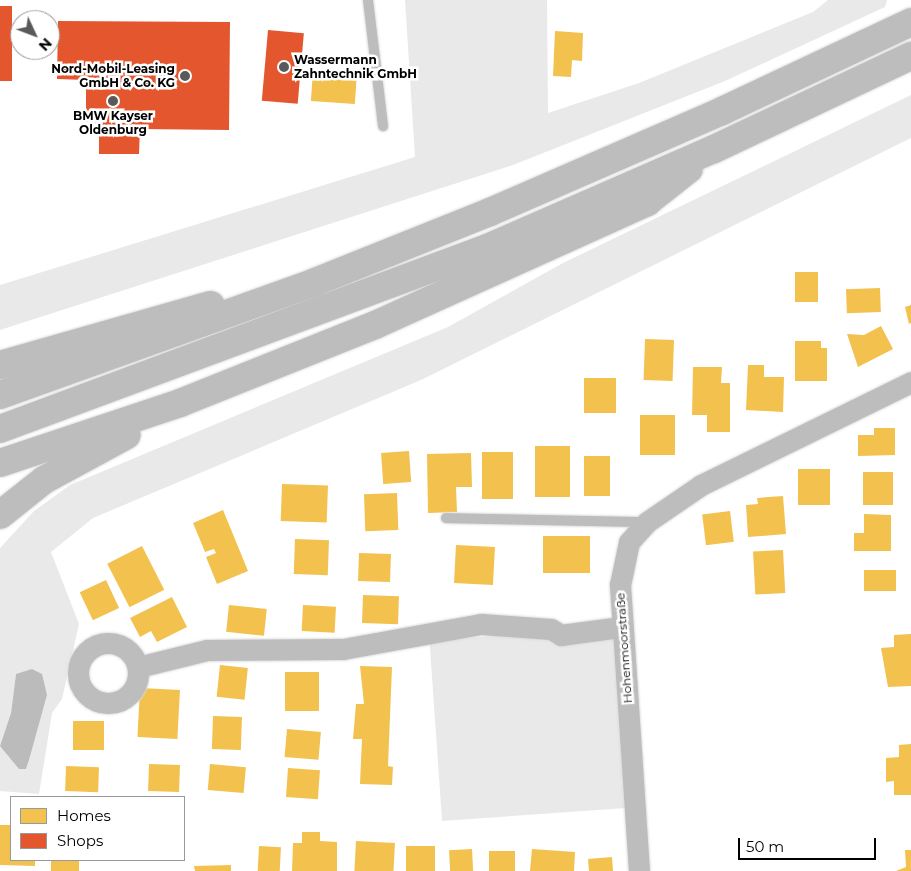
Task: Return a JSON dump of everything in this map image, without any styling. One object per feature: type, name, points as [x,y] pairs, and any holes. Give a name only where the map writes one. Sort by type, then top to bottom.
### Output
[{"type":"highway","points":[[0,395],[314,282],[713,115],[911,22]]},
{"type":"highway","points":[[0,429],[487,248],[714,149],[911,56]]},
{"type":"highway","points":[[0,463],[180,403],[375,325],[647,202],[714,149]]},
{"type":"highway","points":[[0,365],[164,316],[314,282]]},
{"type":"highway","points":[[0,515],[44,480],[180,403]]},
{"type":"street","name":"Hohenmoorstraße","points":[[639,871],[621,627],[624,557],[630,542],[647,522],[701,485],[911,382]]},
{"type":"street","points":[[138,667],[207,650],[343,649],[481,624],[551,629],[561,635],[621,627]]},
{"type":"lane","points":[[368,0],[383,126]]},
{"type":"lane","points":[[446,518],[647,522]]},
{"type":"shaded area","points":[[405,0],[547,0],[548,113],[639,83],[813,12],[828,0],[887,0],[885,7],[725,81],[513,165],[0,330],[0,285],[415,157]]},
{"type":"shaded area","points":[[911,95],[911,138],[421,380],[93,518],[51,552],[79,624],[62,699],[52,713],[39,794],[0,791],[0,746],[0,548],[34,511],[70,485],[448,327],[563,263]],"holes":[[[16,674],[47,695],[26,769],[0,746],[11,713]]]},
{"type":"shaded area","points":[[621,627],[634,808],[442,821],[429,640]]},
{"type":"shaded area","points":[[32,669],[42,674],[47,695],[26,769],[19,769],[0,746],[11,713],[16,674]]},
{"type":"building: Homes","points":[[555,31],[583,33],[582,61],[572,60],[571,77],[553,76]]},
{"type":"building: Homes","points":[[313,71],[357,74],[355,104],[311,101]]},
{"type":"building: Homes","points":[[795,272],[818,272],[818,302],[795,302]]},
{"type":"building: Homes","points":[[880,288],[881,312],[847,313],[846,289]]},
{"type":"building: Homes","points":[[911,305],[911,323],[909,324],[905,307]]},
{"type":"building: Homes","points":[[881,326],[893,349],[858,367],[847,334],[864,335]]},
{"type":"building: Homes","points":[[645,339],[674,340],[673,381],[644,380]]},
{"type":"building: Homes","points":[[795,341],[821,341],[821,348],[827,348],[827,381],[795,381]]},
{"type":"building: Homes","points":[[748,365],[764,365],[764,377],[784,377],[783,412],[746,410]]},
{"type":"building: Homes","points":[[693,367],[722,367],[721,383],[730,383],[730,432],[707,432],[707,415],[692,415]]},
{"type":"building: Homes","points":[[584,378],[616,378],[616,413],[584,413]]},
{"type":"building: Homes","points":[[640,415],[675,415],[675,455],[640,455]]},
{"type":"building: Homes","points":[[874,428],[895,428],[895,455],[858,456],[858,435],[874,435]]},
{"type":"building: Homes","points":[[535,446],[570,446],[570,497],[535,497]]},
{"type":"building: Homes","points":[[409,451],[411,482],[383,484],[381,453]]},
{"type":"building: Homes","points":[[482,452],[513,452],[513,499],[482,499]]},
{"type":"building: Homes","points":[[471,453],[472,487],[456,487],[457,512],[428,513],[427,454]]},
{"type":"building: Homes","points":[[584,456],[610,456],[610,496],[584,496]]},
{"type":"building: Homes","points":[[798,469],[830,469],[830,505],[798,505]]},
{"type":"building: Homes","points":[[863,472],[893,472],[893,505],[863,505]]},
{"type":"building: Homes","points":[[282,484],[328,486],[327,523],[281,521]]},
{"type":"building: Homes","points":[[397,493],[398,530],[365,531],[364,494]]},
{"type":"building: Homes","points":[[783,496],[786,534],[748,537],[746,505],[758,504],[757,498]]},
{"type":"building: Homes","points":[[223,510],[248,571],[217,584],[206,557],[216,553],[214,549],[205,552],[193,523]]},
{"type":"building: Homes","points":[[730,511],[734,542],[706,545],[702,514]]},
{"type":"building: Homes","points":[[864,514],[891,515],[891,551],[854,551],[854,533],[864,533]]},
{"type":"building: Homes","points":[[543,536],[590,536],[590,573],[543,573]]},
{"type":"building: Homes","points":[[295,539],[329,540],[328,575],[294,574]]},
{"type":"building: Homes","points":[[456,545],[495,547],[493,585],[454,583]]},
{"type":"building: Homes","points":[[142,546],[164,590],[129,607],[107,564]]},
{"type":"building: Homes","points":[[783,550],[785,593],[755,595],[753,552]]},
{"type":"building: Homes","points":[[359,553],[391,554],[390,582],[358,581]]},
{"type":"building: Homes","points":[[864,570],[896,570],[896,591],[864,591]]},
{"type":"building: Homes","points":[[106,580],[119,608],[93,620],[80,592]]},
{"type":"building: Homes","points":[[363,595],[399,596],[398,624],[362,623]]},
{"type":"building: Homes","points":[[172,597],[187,627],[157,642],[151,631],[140,637],[130,618]]},
{"type":"building: Homes","points":[[229,605],[267,609],[264,636],[226,632]]},
{"type":"building: Homes","points":[[303,605],[336,607],[335,633],[302,631]]},
{"type":"building: Homes","points":[[911,634],[911,686],[888,687],[881,648],[894,647],[894,635]]},
{"type":"building: Homes","points":[[220,665],[248,668],[245,700],[217,697]]},
{"type":"building: Homes","points":[[360,666],[392,667],[388,766],[393,767],[392,785],[360,784],[362,739],[353,739],[356,704],[364,704]]},
{"type":"building: Homes","points":[[285,672],[319,672],[319,711],[285,711]]},
{"type":"building: Homes","points":[[140,688],[180,690],[177,739],[137,737]]},
{"type":"building: Homes","points":[[213,716],[242,717],[241,750],[212,749]]},
{"type":"building: Homes","points":[[73,721],[104,721],[104,750],[73,750]]},
{"type":"building: Homes","points":[[287,729],[321,732],[318,760],[285,757]]},
{"type":"building: Homes","points":[[911,744],[911,795],[894,795],[894,781],[886,782],[886,758],[899,757],[899,745]]},
{"type":"building: Homes","points":[[149,764],[180,765],[179,792],[148,791]]},
{"type":"building: Homes","points":[[210,764],[246,767],[244,793],[208,790]]},
{"type":"building: Homes","points":[[66,766],[99,767],[98,792],[65,791]]},
{"type":"building: Homes","points":[[288,768],[320,770],[318,799],[286,797]]},
{"type":"building: Homes","points":[[0,825],[10,825],[10,861],[35,861],[35,866],[0,865]]},
{"type":"building: Homes","points":[[302,832],[320,832],[320,841],[337,842],[337,871],[292,871],[293,843],[302,843]]},
{"type":"building: Homes","points":[[356,841],[395,843],[393,871],[354,871]]},
{"type":"building: Homes","points":[[259,846],[281,847],[280,871],[258,871]]},
{"type":"building: Homes","points":[[406,846],[435,846],[435,871],[406,871]]},
{"type":"building: Homes","points":[[472,849],[473,871],[450,871],[449,850]]},
{"type":"building: Homes","points":[[532,849],[575,852],[574,871],[530,871]]},
{"type":"building: Homes","points":[[905,850],[911,850],[911,871],[896,871],[906,867]]},
{"type":"building: Homes","points":[[489,851],[515,851],[515,871],[489,871]]},
{"type":"building: Homes","points":[[612,857],[613,871],[589,871],[588,859]]},
{"type":"building: Homes","points":[[51,861],[79,861],[79,871],[51,871]]},
{"type":"building: Homes","points":[[231,865],[231,871],[195,871],[194,866]]},
{"type":"building: Shops","points":[[0,6],[12,6],[12,10],[10,10],[10,60],[12,60],[12,81],[0,81]]},
{"type":"building: Shops","points":[[60,21],[230,22],[229,130],[140,129],[139,154],[99,154],[99,123],[86,122],[86,80],[57,79],[57,60],[60,60]]},
{"type":"building: Shops","name":"Wassermann Zahntechnik GmbH","points":[[268,30],[304,33],[298,104],[262,101]]},
{"type":"place","name":"Wassermann Zahntechnik GmbH","points":[[284,67]]},
{"type":"place","name":"Nord-Mobil-Leasing GmbH & Co. KG","points":[[185,76]]},
{"type":"place","name":"BMW Kayser Oldenburg","points":[[113,101]]}]
